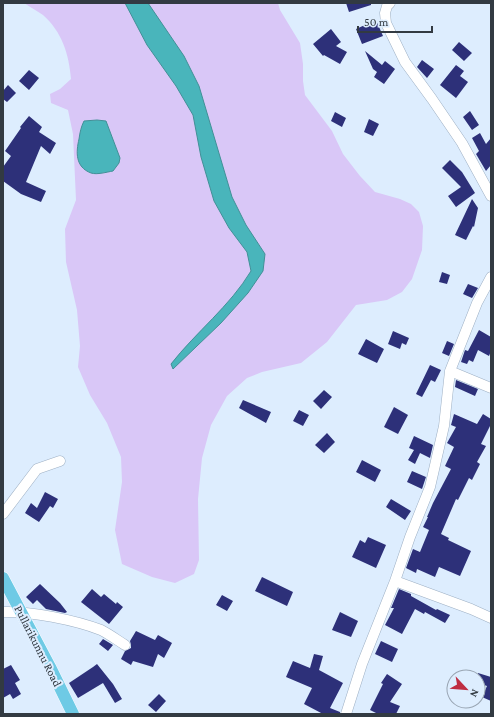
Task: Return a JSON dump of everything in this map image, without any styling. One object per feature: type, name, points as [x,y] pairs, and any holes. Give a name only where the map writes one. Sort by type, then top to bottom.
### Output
[{"type":"main road","name":"Pullarikunnu Road","points":[[3,578],[73,714]]},
{"type":"street","points":[[390,3],[387,6],[385,13],[386,23],[405,62],[462,143],[491,196]]},
{"type":"street","points":[[346,714],[362,664],[430,487],[444,426],[450,371],[477,303],[491,277]]},
{"type":"street","points":[[450,371],[491,388]]},
{"type":"street","points":[[3,514],[37,469],[60,460]]},
{"type":"street","points":[[395,581],[491,618]]},
{"type":"street","points":[[3,612],[21,611],[72,622],[102,631],[125,645]]},
{"type":"shaded area","points":[[24,3],[278,3],[280,10],[300,43],[305,95],[332,131],[343,154],[375,192],[400,199],[411,204],[419,212],[423,226],[422,250],[412,279],[402,292],[387,300],[356,305],[327,342],[301,363],[262,372],[247,378],[227,396],[211,425],[202,458],[198,499],[199,560],[194,574],[175,583],[152,577],[122,564],[115,530],[122,482],[121,457],[107,423],[90,395],[78,367],[80,346],[77,310],[66,262],[65,229],[76,200],[73,134],[68,110],[51,103],[50,94],[60,89],[71,79],[68,61],[60,36],[50,22],[43,15]]},
{"type":"shaded area","points":[[125,3],[148,3],[184,56],[199,86],[232,197],[246,225],[265,254],[263,271],[248,293],[221,323],[173,369],[171,364],[233,296],[251,271],[247,252],[229,228],[214,201],[201,157],[193,115],[176,86],[147,45]]},
{"type":"shaded area","points":[[84,121],[106,121],[120,158],[119,163],[113,171],[96,174],[91,173],[82,167],[79,163],[77,154],[80,132]]},
{"type":"building","points":[[346,3],[371,3],[371,5],[349,12]]},
{"type":"building","points":[[376,20],[383,36],[362,44],[356,29]]},
{"type":"building","points":[[331,29],[341,42],[336,46],[347,52],[340,64],[324,55],[323,56],[313,44]]},
{"type":"building","points":[[459,42],[472,53],[464,61],[452,50]]},
{"type":"building","points":[[365,51],[382,65],[385,61],[395,69],[384,84],[374,77],[377,72],[373,69]]},
{"type":"building","points":[[422,60],[434,69],[427,78],[417,67]]},
{"type":"building","points":[[456,65],[464,71],[460,76],[468,82],[456,98],[440,85]]},
{"type":"building","points":[[29,70],[39,78],[29,90],[19,81]]},
{"type":"building","points":[[8,85],[16,93],[7,102],[3,99],[3,91]]},
{"type":"building","points":[[470,111],[479,125],[472,130],[463,117]]},
{"type":"building","points":[[335,112],[346,118],[342,127],[331,121]]},
{"type":"building","points":[[29,116],[42,127],[39,132],[56,143],[50,154],[41,146],[26,182],[46,191],[41,202],[21,194],[3,181],[3,167],[11,156],[5,151],[21,128],[20,127]]},
{"type":"building","points":[[369,119],[379,124],[373,136],[364,132]]},
{"type":"building","points":[[480,133],[486,144],[491,138],[491,165],[486,171],[476,154],[479,151],[472,138]]},
{"type":"building","points":[[450,160],[462,172],[475,193],[456,207],[448,196],[461,187],[442,168]]},
{"type":"building","points":[[472,199],[478,208],[474,227],[473,226],[466,240],[455,235]]},
{"type":"building","points":[[442,272],[450,275],[447,284],[439,282]]},
{"type":"building","points":[[468,284],[478,288],[472,298],[463,294]]},
{"type":"building","points":[[479,330],[491,337],[491,351],[489,356],[478,350],[473,362],[469,360],[467,364],[461,362],[465,350],[468,351]]},
{"type":"building","points":[[393,331],[409,338],[406,345],[402,343],[400,349],[388,344]]},
{"type":"building","points":[[366,339],[384,349],[377,363],[358,354]]},
{"type":"building","points":[[447,341],[454,344],[449,356],[442,353]]},
{"type":"building","points":[[430,365],[441,370],[435,382],[431,380],[422,397],[416,394]]},
{"type":"building","points":[[456,380],[478,389],[475,396],[455,387]]},
{"type":"building","points":[[324,390],[332,397],[321,409],[313,401]]},
{"type":"building","points":[[243,400],[271,412],[266,423],[239,408]]},
{"type":"building","points":[[394,407],[408,415],[398,434],[384,427]]},
{"type":"building","points":[[299,410],[309,415],[303,426],[293,421]]},
{"type":"building","points":[[454,414],[477,424],[483,414],[491,419],[491,424],[481,444],[486,446],[477,462],[480,464],[472,480],[469,478],[458,500],[456,499],[441,534],[449,538],[448,540],[471,551],[460,576],[439,567],[435,577],[417,569],[416,573],[406,568],[413,549],[420,552],[429,530],[423,527],[433,503],[451,469],[445,466],[454,447],[447,443],[456,427],[451,425]]},
{"type":"building","points":[[327,433],[335,442],[324,453],[315,445]]},
{"type":"building","points":[[414,436],[433,445],[430,458],[420,453],[415,464],[408,460],[414,450],[409,448]]},
{"type":"building","points":[[362,460],[381,470],[375,482],[356,472]]},
{"type":"building","points":[[412,471],[426,477],[422,489],[407,482]]},
{"type":"building","points":[[45,492],[58,499],[53,508],[50,506],[39,522],[25,513],[31,503],[37,508]]},
{"type":"building","points":[[391,499],[411,511],[405,520],[386,507]]},
{"type":"building","points":[[368,537],[386,545],[376,568],[352,557],[360,540],[365,543]]},
{"type":"building","points":[[262,577],[293,592],[287,606],[255,591]]},
{"type":"building","points":[[40,584],[60,603],[67,612],[65,613],[46,609],[37,600],[33,604],[26,597]]},
{"type":"building","points":[[92,589],[101,597],[104,594],[116,604],[117,602],[123,607],[109,624],[81,602]]},
{"type":"building","points":[[399,589],[411,594],[411,596],[436,610],[437,609],[450,615],[445,623],[425,612],[424,614],[415,609],[402,634],[385,625],[394,608],[391,608]]},
{"type":"building","points":[[222,595],[233,601],[227,611],[216,605]]},
{"type":"building","points":[[340,612],[358,621],[351,637],[332,630]]},
{"type":"building","points":[[136,631],[155,640],[158,635],[172,643],[164,658],[158,654],[153,667],[133,661],[131,665],[121,659],[125,651],[131,648],[130,641]]},
{"type":"building","points":[[103,639],[113,645],[108,651],[99,644]]},
{"type":"building","points":[[381,641],[398,649],[392,662],[375,654]]},
{"type":"building","points":[[314,654],[323,656],[319,670],[343,683],[330,708],[340,712],[340,714],[323,714],[304,704],[312,688],[286,677],[293,661],[310,668]]},
{"type":"building","points":[[97,664],[113,684],[122,699],[115,703],[103,683],[78,698],[69,683]]},
{"type":"building","points":[[11,665],[20,680],[15,683],[21,694],[13,699],[10,694],[3,698],[3,669]]},
{"type":"building","points":[[387,674],[402,684],[390,702],[400,706],[396,714],[378,714],[370,710],[383,684],[381,683]]},
{"type":"building","points":[[486,675],[491,677],[491,701],[486,699]]},
{"type":"building","points":[[159,694],[166,701],[156,712],[148,705]]}]
